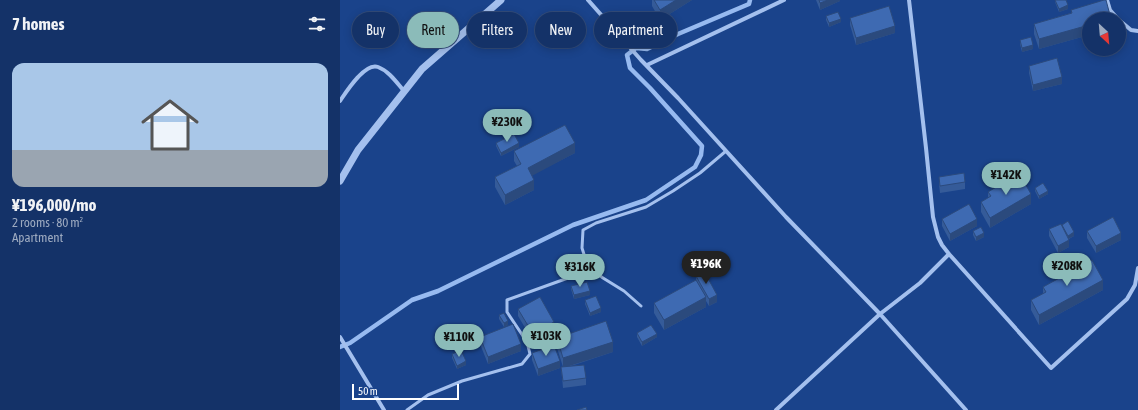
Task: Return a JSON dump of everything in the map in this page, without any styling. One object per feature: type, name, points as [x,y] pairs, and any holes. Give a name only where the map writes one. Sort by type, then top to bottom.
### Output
[{"type":"street","points":[[340,181],[358,150],[422,69],[501,0]]},
{"type":"street","points":[[588,0],[641,60],[786,217],[880,314],[966,410]]},
{"type":"street","points":[[647,65],[784,0]]},
{"type":"street","points":[[909,0],[933,217],[938,237],[949,254],[1051,368],[1127,299],[1135,285],[1138,268]]},
{"type":"street","points":[[1107,0],[1112,12]]},
{"type":"street","points":[[1126,26],[1131,30],[1138,30]]},
{"type":"street","points":[[340,101],[358,76],[371,67],[378,67],[392,77],[404,91]]},
{"type":"street","points":[[776,410],[880,314],[920,283],[949,254]]},
{"type":"street","points":[[340,337],[384,410]]},
{"type":"lane","points":[[641,306],[624,291],[603,278],[588,266],[582,248],[583,230],[596,223],[646,207],[700,173],[726,151]]},
{"type":"lane","points":[[407,410],[428,395],[462,381],[522,364],[530,354],[527,342],[506,312],[507,300],[568,278],[588,266]]},
{"type":"building","points":[[654,0],[676,0],[660,10]]},
{"type":"building","points":[[819,0],[828,0],[820,3]]},
{"type":"building","points":[[1055,0],[1066,0],[1068,5],[1059,9]]},
{"type":"building","points":[[1106,0],[1109,12],[1082,12],[1082,27],[1039,39],[1034,24],[1072,13],[1071,10]]},
{"type":"building","points":[[889,6],[895,26],[856,38],[850,18]]},
{"type":"building","points":[[838,12],[841,19],[829,23],[826,16]]},
{"type":"building","points":[[1031,37],[1033,45],[1022,48],[1020,40]]},
{"type":"building","points":[[1057,58],[1062,77],[1033,85],[1029,66]]},
{"type":"building","points":[[565,125],[575,143],[528,168],[534,180],[505,195],[495,177],[521,164],[514,151]]},
{"type":"building","points":[[514,134],[519,143],[501,153],[496,143]]},
{"type":"building","points":[[964,173],[965,182],[940,186],[939,177]]},
{"type":"building","points":[[1019,173],[1031,194],[990,218],[981,202],[991,196],[988,192]]},
{"type":"building","points":[[1043,183],[1048,191],[1039,196],[1035,188]]},
{"type":"building","points":[[969,204],[977,219],[950,234],[942,219]]},
{"type":"building","points":[[1113,217],[1121,233],[1096,246],[1087,231]]},
{"type":"building","points":[[1068,221],[1074,232],[1068,236],[1062,225]]},
{"type":"building","points":[[1061,224],[1069,240],[1058,246],[1049,229]]},
{"type":"building","points":[[981,227],[984,233],[976,237],[973,231]]},
{"type":"building","points":[[1092,260],[1103,280],[1039,315],[1031,300],[1046,292],[1043,287]]},
{"type":"building","points":[[704,271],[717,295],[709,299],[696,276]]},
{"type":"building","points":[[696,280],[706,297],[664,320],[654,303]]},
{"type":"building","points":[[587,282],[590,291],[574,295],[571,286]]},
{"type":"building","points":[[596,296],[601,308],[590,313],[585,300]]},
{"type":"building","points":[[540,297],[554,322],[533,334],[518,309]]},
{"type":"building","points":[[504,313],[508,321],[504,323],[499,315]]},
{"type":"building","points":[[606,321],[613,342],[563,358],[557,338]]},
{"type":"building","points":[[513,324],[521,344],[488,357],[480,337]]},
{"type":"building","points":[[651,325],[657,334],[642,342],[637,333]]},
{"type":"building","points":[[554,345],[560,361],[538,369],[532,353]]},
{"type":"building","points":[[461,350],[466,361],[457,366],[452,354]]},
{"type":"building","points":[[584,365],[586,378],[563,381],[561,367]]},
{"type":"building","points":[[586,407],[587,410],[577,410]]},
{"type":"waterway","points":[[340,347],[350,343],[412,300],[438,291],[573,225],[646,200],[695,167],[701,155],[702,146],[630,68],[627,55],[636,48],[647,49],[678,34],[749,4],[750,0]]}]
